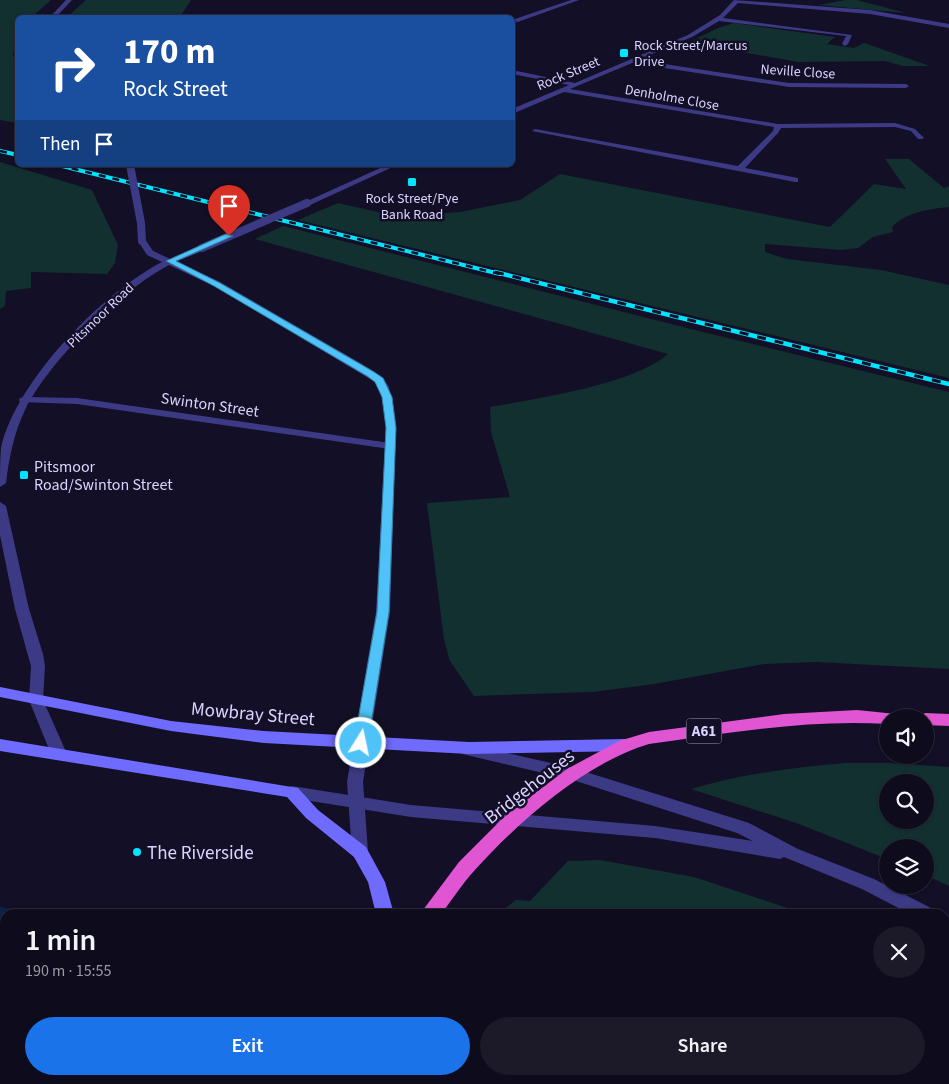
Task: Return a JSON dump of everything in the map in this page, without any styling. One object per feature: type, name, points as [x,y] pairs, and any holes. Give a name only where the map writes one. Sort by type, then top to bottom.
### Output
[{"type":"highway","name":"Bridgehouses","points":[[434,909],[466,867],[512,820],[573,774],[625,745],[649,738],[784,720],[857,716],[879,717]]},
{"type":"highway","points":[[934,719],[949,720]]},
{"type":"main road","name":"Mowbray Street","points":[[0,692],[171,726],[264,737],[469,748],[625,745]]},
{"type":"main road","points":[[0,745],[292,792],[312,814],[360,852],[376,882],[384,909]]},
{"type":"street","points":[[54,15],[69,0]]},
{"type":"street","points":[[515,21],[576,0]]},
{"type":"street","points":[[737,1],[897,16],[949,26]]},
{"type":"street","name":"Rock Street","points":[[515,111],[690,36],[717,19],[737,1]]},
{"type":"street","points":[[717,19],[849,35],[845,44]]},
{"type":"street","name":"Neville Close","points":[[631,61],[789,85],[906,86]]},
{"type":"street","points":[[515,73],[576,85]]},
{"type":"street","name":"Denholme Close","points":[[562,90],[778,126],[895,125],[913,130],[920,138]]},
{"type":"street","points":[[740,169],[776,132],[778,126]]},
{"type":"street","points":[[535,131],[796,180]]},
{"type":"street","points":[[130,167],[141,223],[142,241],[150,253],[217,284],[379,380],[387,397],[391,428],[383,612],[355,782],[360,852]]},
{"type":"street","points":[[170,261],[388,167]]},
{"type":"street","name":"Pitsmoor Road","points":[[0,484],[10,437],[24,400],[50,365],[120,295],[144,274],[170,261]]},
{"type":"street","name":"Swinton Street","points":[[24,400],[77,401],[390,446]]},
{"type":"street","points":[[0,506],[22,609],[36,654],[38,666],[36,700],[59,754]]},
{"type":"street","points":[[451,747],[573,774],[648,796],[742,828],[792,854],[868,884],[917,909]]},
{"type":"street","points":[[292,792],[355,803],[512,820],[656,832],[792,854]]},
{"type":"green space","points":[[0,0],[51,0],[34,15],[15,15],[15,46],[13,55],[15,60],[15,123],[0,120]]},
{"type":"green space","points":[[86,0],[191,0],[181,15],[69,15]]},
{"type":"green space","points":[[857,0],[906,13],[818,5]]},
{"type":"green space","points":[[734,23],[835,37],[827,44],[854,48],[864,43],[930,66],[903,66],[885,61],[798,62],[709,46],[683,45],[718,28]]},
{"type":"green space","points":[[885,159],[909,159],[944,188],[949,186],[949,207],[926,210],[904,218],[892,227],[893,232],[873,237],[858,248],[841,250],[765,244],[765,252],[787,259],[881,270],[949,285],[949,378],[298,220],[338,203],[408,219],[433,214],[460,212],[520,200],[560,174],[830,227],[874,184],[906,189]]},
{"type":"green space","points":[[0,162],[92,190],[118,245],[115,263],[107,274],[31,272],[31,288],[6,291],[5,306],[0,309]]},
{"type":"green space","points":[[283,226],[949,392],[949,669],[816,662],[764,664],[654,684],[593,692],[474,696],[450,661],[444,640],[427,503],[510,497],[491,432],[490,407],[584,389],[609,382],[652,365],[668,354],[255,239]]},
{"type":"green space","points":[[847,763],[949,767],[949,886],[934,879],[934,839],[879,839],[879,856],[799,824],[691,789],[749,775]]},
{"type":"green space","points":[[600,860],[694,877],[791,909],[504,909],[516,900],[530,901],[568,861]]},
{"type":"railway","points":[[0,151],[15,154]]},
{"type":"railway","points":[[66,167],[500,274]]},
{"type":"railway","points":[[495,272],[949,384]]},
{"type":"place","name":"Rock Street/Marcus Drive","points":[[624,53]]},
{"type":"place","name":"Rock Street/Pye Bank Road","points":[[412,182]]},
{"type":"place","name":"Pitsmoor Road/Swinton Street","points":[[24,475]]},
{"type":"place","name":"The Riverside","points":[[137,852]]},
{"type":"route","points":[[229,236],[170,261],[217,284],[371,374],[384,387],[387,397],[391,428],[383,612],[361,743]]}]
